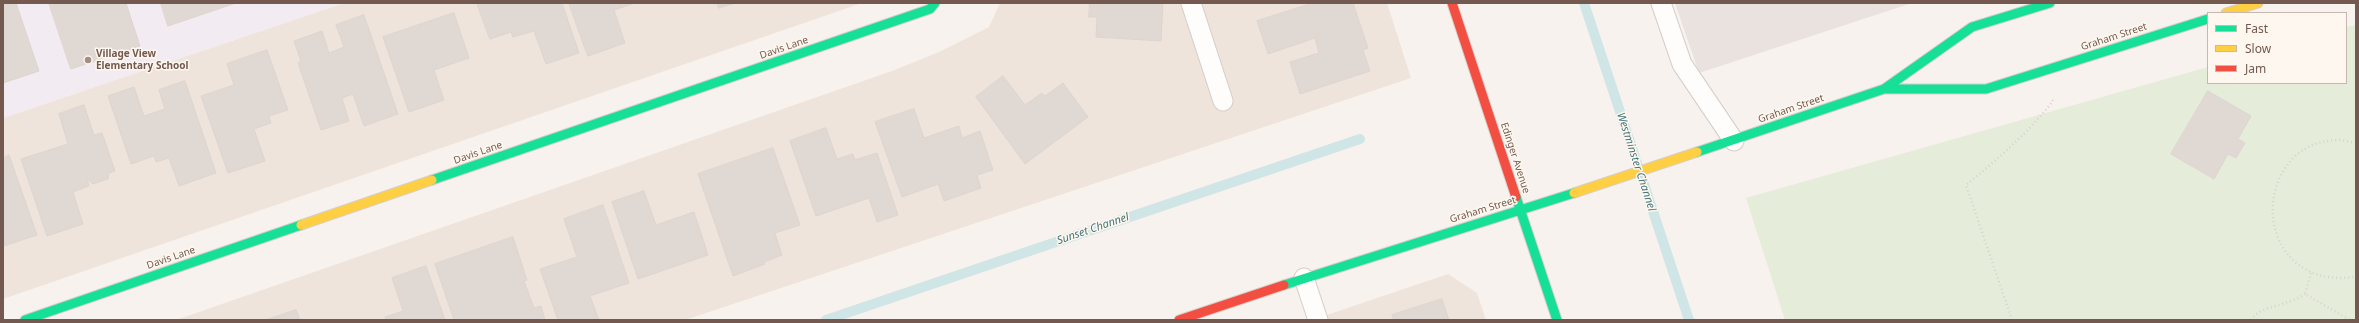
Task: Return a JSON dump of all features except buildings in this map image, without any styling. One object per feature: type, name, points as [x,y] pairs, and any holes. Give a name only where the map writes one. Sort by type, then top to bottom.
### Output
[{"type":"street","name":"Davis Lane","points":[[25,320],[930,9],[935,3]]},
{"type":"street","name":"Edinger Avenue","points":[[1452,3],[1557,320]]},
{"type":"street","name":"Graham Street","points":[[1179,320],[1304,278],[1580,191],[1884,89],[1972,27],[2050,3]]},
{"type":"street","points":[[2229,12],[2258,3]]},
{"type":"street","name":"Graham Street","points":[[1884,89],[1986,89],[2207,19]]},
{"type":"lane","points":[[1191,3],[1223,101]]},
{"type":"lane","points":[[1661,3],[1682,64],[1734,140]]},
{"type":"lane","points":[[1304,278],[1318,320]]},
{"type":"path","points":[[2012,320],[1966,186],[2009,150],[2034,126],[2052,101],[2044,71]]},
{"type":"path","points":[[2356,143],[2338,140],[2315,144],[2296,156],[2281,173],[2272,194],[2272,216],[2278,238],[2291,257],[2311,273],[2330,277],[2356,276]]},
{"type":"path","points":[[2251,320],[2267,308],[2296,301],[2305,294],[2311,273]]},
{"type":"path","points":[[2305,294],[2350,320]]},
{"type":"shaded area","name":"Village View Elementary School","points":[[3,3],[344,3],[3,118]]},
{"type":"shaded area","points":[[344,3],[862,3],[3,299],[3,118]]},
{"type":"shaded area","points":[[1000,3],[1387,3],[1411,78],[685,320],[176,320],[892,71],[939,52],[989,27]]},
{"type":"shaded area","points":[[1675,3],[1912,3],[1699,73]]},
{"type":"shaded area","points":[[1448,274],[1477,293],[1486,320],[1312,320]]},
{"type":"green space","points":[[2356,25],[2356,320],[1785,320],[1746,198],[2207,67],[2207,84],[2347,84],[2347,27]]},
{"type":"waterway","name":"Westminster Channel","points":[[1584,3],[1689,320]]},
{"type":"waterway","name":"Sunset Channel","points":[[826,320],[1360,139]]},
{"type":"traffic: fast","points":[[432,180],[930,9],[935,3]]},
{"type":"traffic: fast","points":[[1697,152],[1884,89],[1972,27],[2050,3]]},
{"type":"traffic: fast","points":[[1884,89],[1986,89],[2207,19]]},
{"type":"traffic: fast","points":[[1284,285],[1574,193]]},
{"type":"traffic: fast","points":[[1516,197],[1557,320]]},
{"type":"traffic: fast","points":[[25,320],[301,225]]},
{"type":"traffic: slow","points":[[2229,12],[2258,3]]},
{"type":"traffic: slow","points":[[1574,193],[1697,152]]},
{"type":"traffic: slow","points":[[301,225],[432,180]]},
{"type":"traffic: jam","points":[[1452,3],[1516,197]]},
{"type":"traffic: jam","points":[[1179,320],[1284,285]]},
{"type":"place","name":"Village View Elementary School","points":[[88,60]]}]
